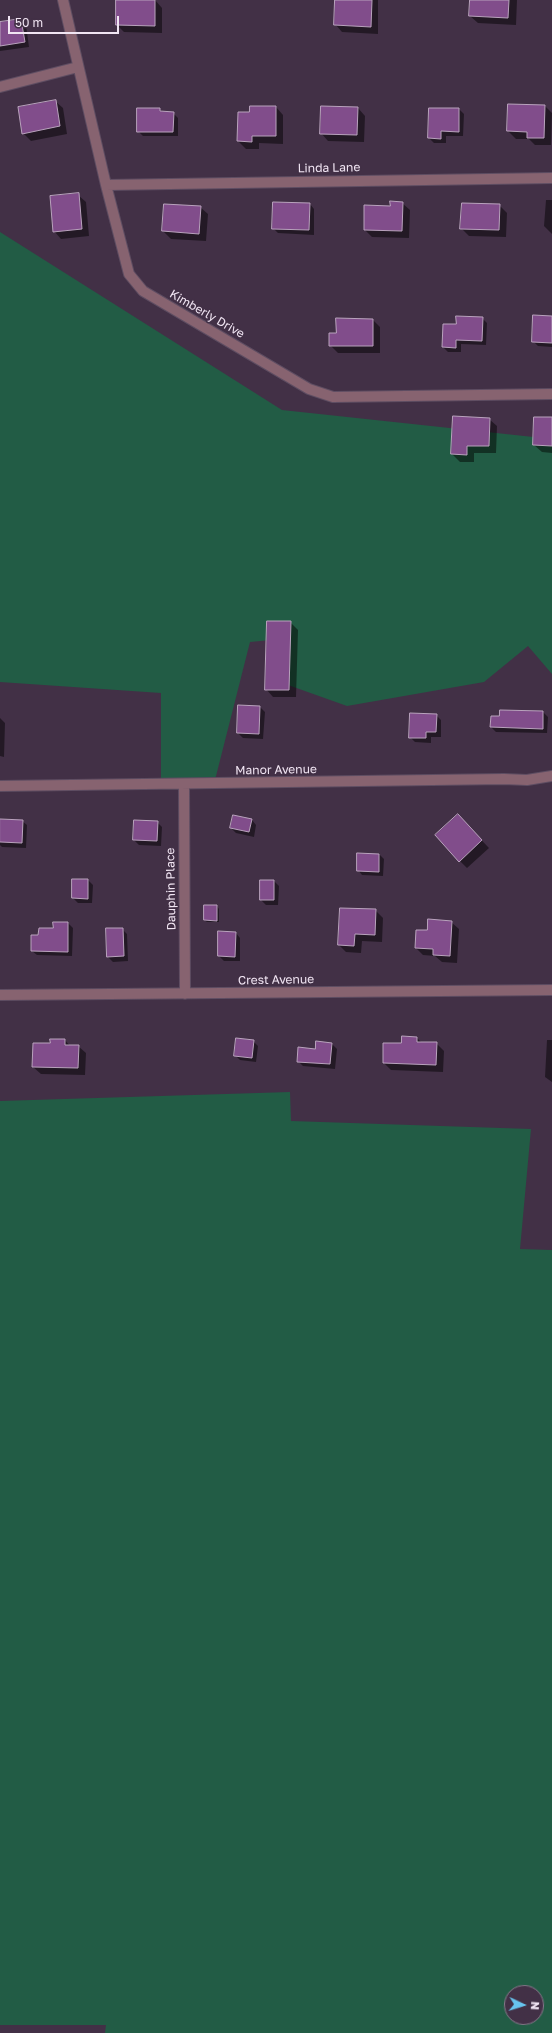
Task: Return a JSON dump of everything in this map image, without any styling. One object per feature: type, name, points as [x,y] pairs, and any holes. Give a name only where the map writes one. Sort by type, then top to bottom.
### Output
[{"type":"street","name":"Kimberly Drive","points":[[63,0],[106,185],[129,274],[143,292],[309,389],[333,397],[552,394]]},
{"type":"street","points":[[0,87],[78,67]]},
{"type":"street","name":"Linda Lane","points":[[106,185],[552,178]]},
{"type":"street","name":"Manor Avenue","points":[[0,786],[504,779],[527,780],[552,776]]},
{"type":"street","name":"Dauphin Place","points":[[184,784],[186,994]]},
{"type":"street","name":"Crest Avenue","points":[[0,995],[552,990]]},
{"type":"green space","points":[[0,232],[282,410],[552,439],[552,674],[528,646],[484,682],[347,706],[274,680],[271,640],[250,642],[214,784],[161,784],[161,693],[0,682]]},
{"type":"green space","points":[[290,1092],[291,1121],[531,1129],[520,1249],[552,1250],[552,2033],[105,2033],[106,2025],[0,2025],[0,1101]]},
{"type":"building","points":[[116,0],[155,0],[155,26],[116,25]]},
{"type":"building","points":[[335,0],[372,0],[371,27],[334,25]]},
{"type":"building","points":[[470,0],[509,0],[508,18],[469,16]]},
{"type":"building","points":[[21,19],[25,42],[0,46],[0,22]]},
{"type":"building","points":[[56,100],[60,126],[22,134],[18,107]]},
{"type":"building","points":[[508,104],[545,105],[544,138],[527,138],[527,132],[507,131]]},
{"type":"building","points":[[250,106],[276,106],[276,136],[252,136],[252,142],[237,141],[238,112],[249,112]]},
{"type":"building","points":[[321,106],[358,107],[357,135],[320,134]]},
{"type":"building","points":[[137,108],[160,108],[160,111],[174,112],[173,132],[137,132]]},
{"type":"building","points":[[429,108],[459,108],[459,132],[441,131],[441,139],[428,138]]},
{"type":"building","points":[[79,193],[82,229],[53,232],[50,196]]},
{"type":"building","points":[[390,201],[403,202],[402,231],[364,230],[364,205],[390,206]]},
{"type":"building","points":[[273,202],[310,203],[309,230],[272,229]]},
{"type":"building","points":[[462,203],[500,204],[499,230],[460,229]]},
{"type":"building","points":[[164,204],[201,206],[199,234],[162,231]]},
{"type":"building","points":[[533,315],[552,316],[552,343],[532,342]]},
{"type":"building","points":[[456,316],[483,317],[482,341],[456,340],[456,348],[442,347],[443,324],[456,324]]},
{"type":"building","points":[[336,318],[373,319],[373,346],[329,346],[329,333],[336,333]]},
{"type":"building","points":[[453,416],[490,418],[489,446],[467,446],[467,455],[451,454]]},
{"type":"building","points":[[534,417],[552,417],[552,446],[533,445]]},
{"type":"building","points":[[267,621],[291,621],[289,690],[265,690]]},
{"type":"building","points":[[238,705],[260,706],[259,734],[237,733]]},
{"type":"building","points":[[500,710],[543,711],[543,729],[490,727],[491,716],[499,716]]},
{"type":"building","points":[[410,713],[437,714],[436,732],[426,732],[426,738],[409,738]]},
{"type":"building","points":[[458,814],[482,840],[459,862],[435,835]]},
{"type":"building","points":[[233,815],[252,819],[249,832],[230,828]]},
{"type":"building","points":[[0,819],[23,820],[22,843],[0,842]]},
{"type":"building","points":[[134,820],[158,821],[157,841],[133,840]]},
{"type":"building","points":[[357,853],[379,854],[379,872],[357,871]]},
{"type":"building","points":[[72,879],[88,879],[88,899],[72,898]]},
{"type":"building","points":[[260,880],[274,880],[274,900],[260,900]]},
{"type":"building","points":[[204,905],[217,905],[217,921],[204,920]]},
{"type":"building","points":[[340,908],[376,909],[375,935],[355,934],[354,946],[338,945]]},
{"type":"building","points":[[428,919],[452,921],[450,956],[433,955],[433,949],[415,948],[416,930],[427,930]]},
{"type":"building","points":[[53,922],[68,922],[68,952],[31,951],[31,935],[38,935],[39,928],[53,928]]},
{"type":"building","points":[[106,928],[123,928],[124,956],[107,957]]},
{"type":"building","points":[[218,931],[236,932],[235,957],[218,956]]},
{"type":"building","points":[[402,1036],[417,1037],[417,1042],[437,1042],[436,1065],[383,1063],[383,1043],[401,1043]]},
{"type":"building","points":[[236,1038],[254,1040],[252,1058],[234,1056]]},
{"type":"building","points":[[50,1039],[65,1039],[65,1045],[79,1045],[78,1068],[32,1067],[33,1043],[50,1043]]},
{"type":"building","points":[[316,1041],[332,1043],[330,1064],[297,1062],[298,1047],[315,1049]]}]
